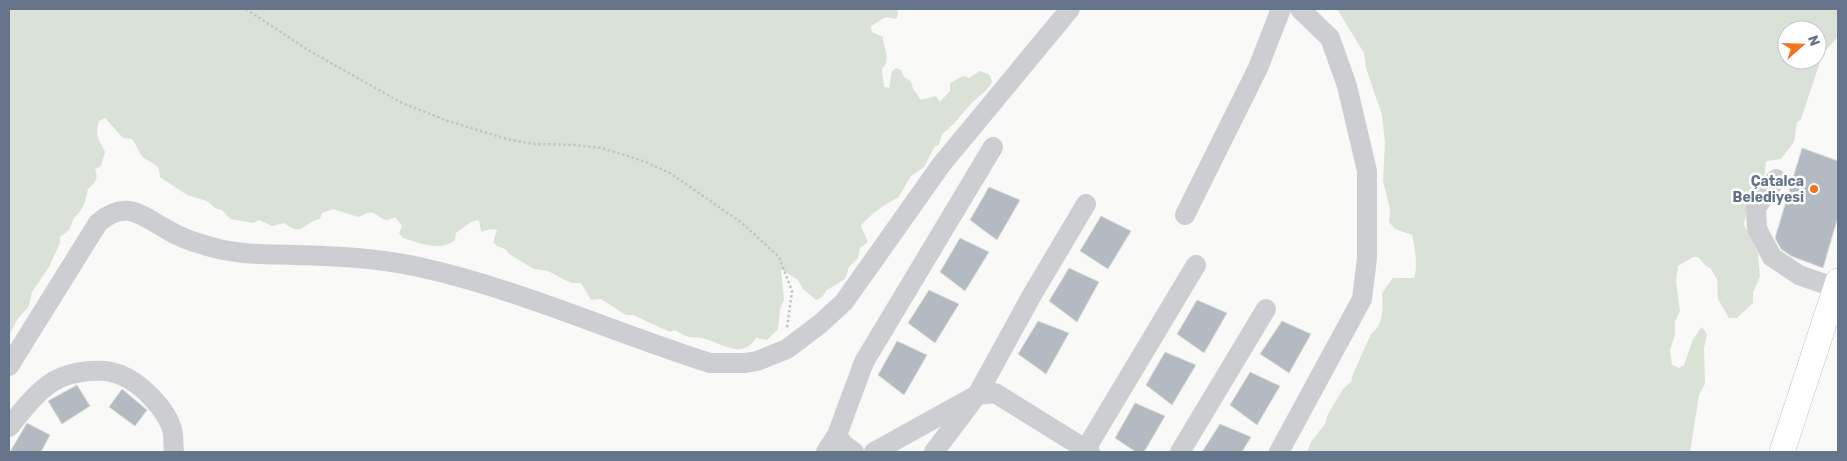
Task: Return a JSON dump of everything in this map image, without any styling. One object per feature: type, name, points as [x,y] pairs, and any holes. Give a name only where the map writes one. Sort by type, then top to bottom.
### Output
[{"type":"main road","points":[[1782,452],[1837,284]]},
{"type":"street","points":[[9,366],[98,223],[105,217],[121,210],[139,213],[167,230],[215,248],[258,253],[374,259],[475,281],[516,293],[710,362],[745,363],[757,361],[787,349],[820,324],[844,302],[941,165],[1070,9]]},
{"type":"street","points":[[1185,215],[1258,68],[1281,9]]},
{"type":"street","points":[[1279,452],[1362,298],[1367,258],[1367,171],[1347,86],[1330,38],[1300,9]]},
{"type":"street","points":[[826,452],[836,435],[864,362],[994,147]]},
{"type":"street","points":[[1776,179],[1756,208],[1757,229],[1772,257],[1799,275],[1837,284]]},
{"type":"street","points":[[934,452],[977,395],[1032,295],[1086,204]]},
{"type":"street","points":[[874,452],[977,395],[995,393],[1086,451],[1196,265]]},
{"type":"street","points":[[1180,452],[1266,309]]},
{"type":"street","points":[[9,427],[25,406],[54,381],[70,374],[90,370],[121,374],[144,391],[162,409],[172,430],[174,452]]},
{"type":"street","points":[[836,435],[843,444],[854,452]]},
{"type":"path","points":[[246,9],[308,50],[402,103],[448,121],[507,139],[533,144],[602,148],[646,162],[670,173],[742,223],[779,257],[792,290],[787,349]]},
{"type":"shaded area","points":[[9,9],[897,9],[898,15],[896,19],[886,17],[871,26],[872,32],[883,37],[887,57],[882,69],[884,87],[889,88],[892,71],[896,68],[901,70],[904,77],[911,81],[913,89],[921,100],[936,96],[940,102],[950,91],[950,83],[963,76],[969,78],[980,71],[990,75],[992,82],[985,92],[942,134],[939,145],[935,146],[924,167],[911,176],[898,198],[878,210],[861,226],[868,242],[860,248],[858,258],[849,267],[845,279],[827,290],[822,297],[816,300],[803,289],[798,280],[781,269],[784,300],[780,309],[778,329],[767,340],[756,338],[750,345],[744,348],[731,348],[702,338],[686,336],[675,330],[670,332],[633,315],[626,315],[601,299],[591,300],[581,283],[571,283],[548,271],[534,269],[509,254],[505,249],[497,246],[493,242],[497,230],[490,229],[481,232],[479,220],[470,223],[456,233],[455,240],[449,244],[437,246],[403,238],[399,233],[402,226],[395,217],[385,220],[371,213],[358,217],[333,209],[322,213],[320,219],[300,229],[284,223],[272,226],[259,220],[254,223],[230,219],[222,210],[215,208],[207,201],[187,195],[160,177],[160,172],[156,166],[143,157],[132,139],[123,138],[105,118],[99,121],[97,130],[105,152],[101,166],[95,169],[96,180],[88,189],[84,205],[74,218],[69,230],[60,237],[60,243],[49,267],[32,292],[29,306],[17,320],[9,336]]},
{"type":"shaded area","points":[[1337,9],[1838,9],[1838,37],[1827,49],[1827,20],[1777,20],[1777,70],[1817,70],[1801,119],[1797,123],[1794,142],[1781,159],[1766,161],[1764,181],[1750,193],[1744,225],[1758,253],[1760,277],[1753,292],[1753,303],[1737,318],[1729,318],[1718,299],[1717,279],[1711,269],[1698,257],[1693,257],[1678,266],[1676,281],[1680,311],[1675,322],[1675,335],[1670,350],[1672,365],[1679,368],[1684,365],[1693,339],[1702,327],[1707,334],[1704,348],[1705,384],[1699,395],[1690,452],[1307,452],[1311,442],[1325,424],[1328,414],[1343,389],[1351,382],[1371,334],[1378,326],[1382,310],[1382,293],[1393,278],[1414,278],[1416,269],[1412,235],[1395,229],[1389,222],[1390,209],[1383,181],[1385,143],[1382,115],[1366,68],[1364,53]]},
{"type":"building","name":"Çatalca Belediyesi","points":[[1802,148],[1838,161],[1838,217],[1823,268],[1791,256],[1781,249],[1775,238]]},
{"type":"building","points":[[989,187],[1020,200],[997,240],[970,220]]},
{"type":"building","points":[[1101,216],[1131,231],[1108,269],[1080,251]]},
{"type":"building","points":[[960,238],[989,252],[965,291],[940,272]]},
{"type":"building","points":[[1069,268],[1099,282],[1077,322],[1049,301]]},
{"type":"building","points":[[929,290],[959,304],[935,343],[908,323]]},
{"type":"building","points":[[1197,300],[1227,313],[1204,353],[1177,334]]},
{"type":"building","points":[[1038,321],[1069,333],[1046,374],[1018,354]]},
{"type":"building","points":[[1282,321],[1311,334],[1289,373],[1260,354]]},
{"type":"building","points":[[897,341],[927,355],[904,395],[878,375]]},
{"type":"building","points":[[1165,352],[1196,365],[1172,405],[1146,385]]},
{"type":"building","points":[[1250,372],[1280,386],[1257,425],[1230,405]]},
{"type":"building","points":[[77,385],[90,406],[62,424],[48,401]]},
{"type":"building","points":[[122,389],[147,410],[135,426],[109,407]]},
{"type":"building","points":[[1135,403],[1165,416],[1144,452],[1136,452],[1115,438]]},
{"type":"building","points":[[27,423],[50,435],[41,452],[10,452]]},
{"type":"building","points":[[1220,424],[1251,437],[1242,452],[1202,452]]},
{"type":"place","name":"Çatalca Belediyesi","points":[[1814,189]]}]
